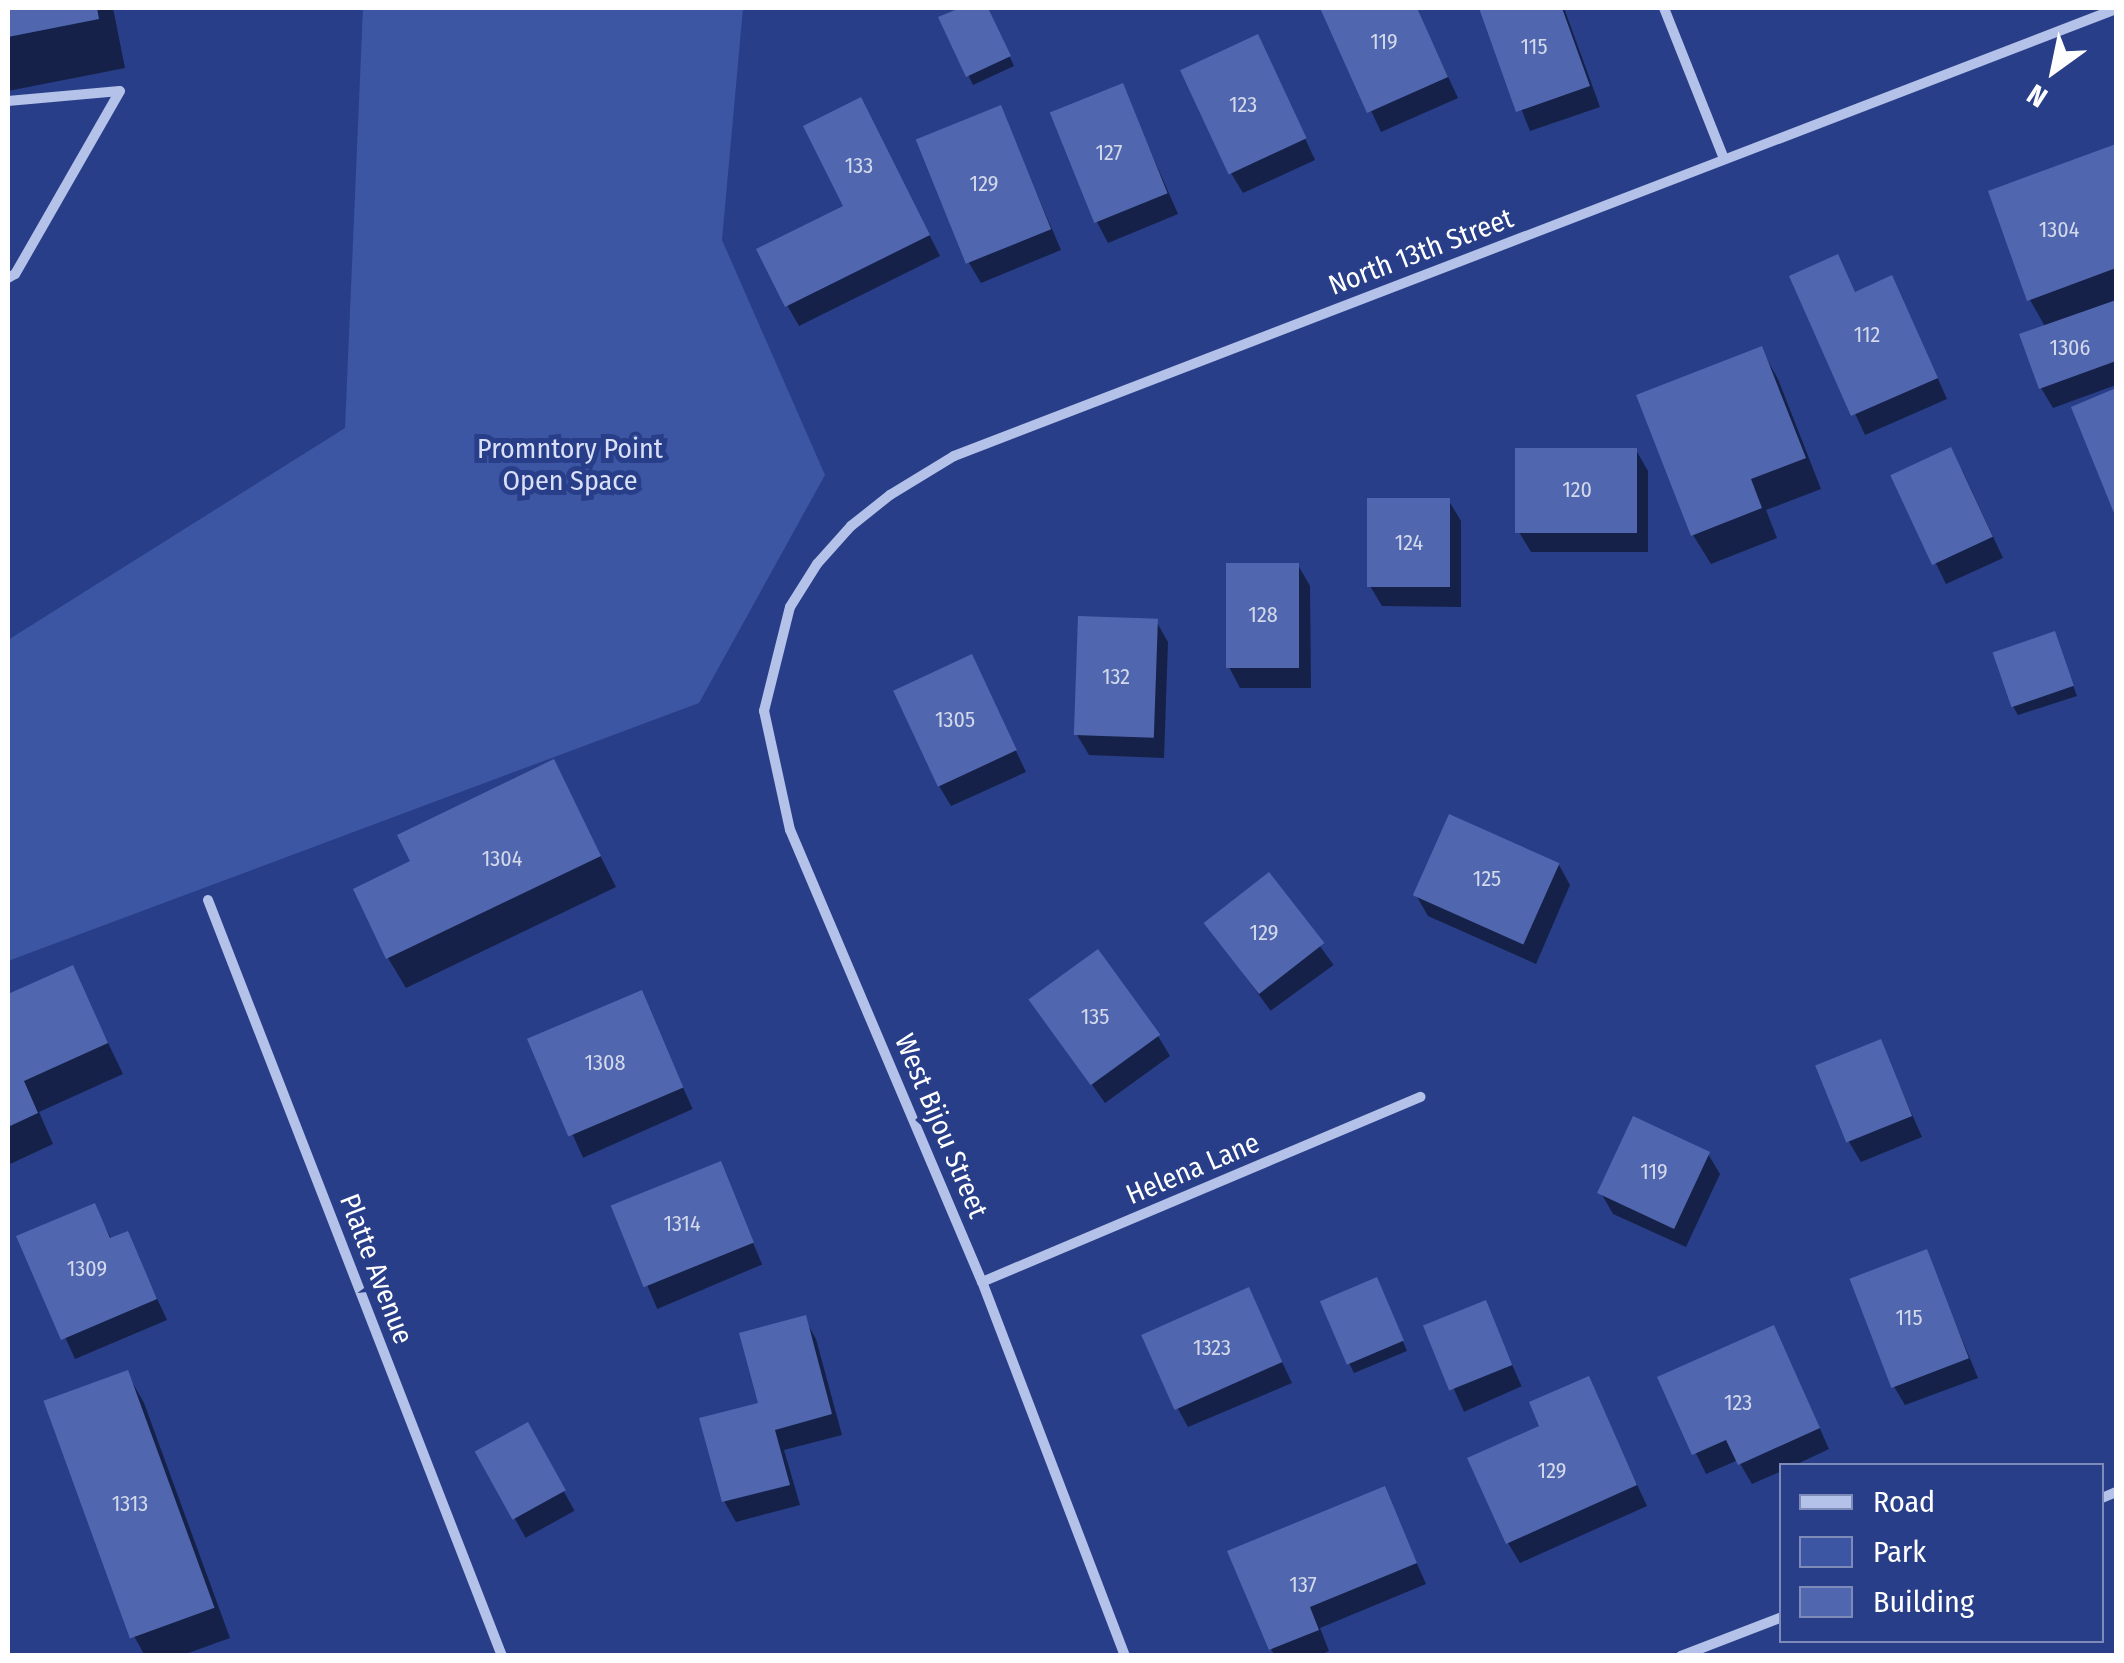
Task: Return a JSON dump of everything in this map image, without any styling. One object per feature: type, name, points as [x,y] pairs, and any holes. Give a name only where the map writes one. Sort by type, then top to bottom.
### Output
[{"type":"street","points":[[1664,8],[1724,159]]},
{"type":"street","name":"North 13th Street","points":[[790,607],[817,564],[851,526],[890,495],[954,456],[2116,9]]},
{"type":"street","points":[[8,101],[120,90],[15,274],[8,278]]},
{"type":"street","name":"West Bijou Street","points":[[790,607],[764,711],[790,830],[982,1282],[1125,1656]]},
{"type":"street","name":"Platte Avenue","points":[[208,900],[502,1656]]},
{"type":"street","name":"Helena Lane","points":[[982,1282],[1421,1097]]},
{"type":"street","points":[[1681,1656],[1779,1619]]},
{"type":"green space","name":"Promntory Point Open Space","points":[[363,8],[743,8],[722,240],[825,475],[699,703],[8,961],[8,640],[345,428]]},
{"type":"building","points":[[8,8],[97,8],[99,19],[8,37]]},
{"type":"building","points":[[960,8],[988,8],[1011,56],[966,77],[938,17]]},
{"type":"building","points":[[1320,8],[1417,8],[1448,77],[1367,113]]},
{"type":"building","points":[[1479,8],[1562,8],[1590,86],[1516,112]]},
{"type":"building","points":[[1258,34],[1307,138],[1229,175],[1180,70]]},
{"type":"building","points":[[1123,83],[1168,193],[1094,223],[1050,113]]},
{"type":"building","points":[[861,97],[930,235],[785,307],[756,249],[843,206],[803,126]]},
{"type":"building","points":[[1001,105],[1051,229],[966,264],[916,139]]},
{"type":"building","points":[[2116,144],[2116,268],[2027,301],[1988,191]]},
{"type":"building","points":[[1838,254],[1855,292],[1892,275],[1938,378],[1851,416],[1789,276]]},
{"type":"building","points":[[2116,300],[2116,361],[2039,389],[2019,334]]},
{"type":"building","points":[[1762,346],[1806,458],[1751,479],[1762,508],[1691,536],[1636,395]]},
{"type":"building","points":[[2116,388],[2116,518],[2071,407]]},
{"type":"building","points":[[1951,447],[1993,537],[1932,565],[1890,475]]},
{"type":"building","points":[[1515,448],[1637,448],[1637,533],[1515,533]]},
{"type":"building","points":[[1367,498],[1450,498],[1450,587],[1367,587]]},
{"type":"building","points":[[1226,563],[1299,563],[1299,668],[1226,668]]},
{"type":"building","points":[[1078,616],[1158,619],[1154,738],[1074,735]]},
{"type":"building","points":[[2055,631],[2074,686],[2011,707],[1993,652]]},
{"type":"building","points":[[972,654],[1017,750],[938,787],[893,691]]},
{"type":"building","points":[[554,759],[601,856],[386,959],[353,889],[410,861],[397,835]]},
{"type":"building","points":[[1449,814],[1560,863],[1523,945],[1413,895]]},
{"type":"building","points":[[1269,872],[1324,943],[1259,994],[1204,923]]},
{"type":"building","points":[[1098,949],[1160,1035],[1091,1085],[1028,1000]]},
{"type":"building","points":[[73,965],[108,1043],[24,1081],[38,1113],[8,1127],[8,994]]},
{"type":"building","points":[[642,990],[683,1088],[568,1136],[527,1039]]},
{"type":"building","points":[[1881,1039],[1912,1116],[1846,1143],[1815,1066]]},
{"type":"building","points":[[1633,1116],[1710,1152],[1674,1229],[1597,1193]]},
{"type":"building","points":[[721,1161],[754,1243],[644,1287],[611,1206]]},
{"type":"building","points":[[95,1203],[110,1238],[128,1231],[157,1299],[61,1340],[16,1236]]},
{"type":"building","points":[[1927,1249],[1969,1358],[1891,1388],[1850,1279]]},
{"type":"building","points":[[1377,1277],[1404,1341],[1347,1365],[1320,1301]]},
{"type":"building","points":[[1249,1287],[1282,1362],[1175,1410],[1141,1335]]},
{"type":"building","points":[[1486,1300],[1512,1365],[1449,1390],[1423,1325]]},
{"type":"building","points":[[806,1315],[832,1414],[775,1430],[790,1485],[722,1502],[699,1418],[758,1403],[739,1333]]},
{"type":"building","points":[[1774,1325],[1820,1428],[1738,1465],[1726,1440],[1692,1455],[1657,1377]]},
{"type":"building","points":[[128,1370],[215,1608],[130,1639],[43,1401]]},
{"type":"building","points":[[1589,1376],[1637,1485],[1506,1544],[1467,1458],[1539,1426],[1529,1402]]},
{"type":"building","points":[[528,1422],[566,1490],[512,1520],[475,1452]]},
{"type":"building","points":[[1385,1486],[1417,1563],[1310,1607],[1319,1630],[1269,1650],[1227,1551]]}]
